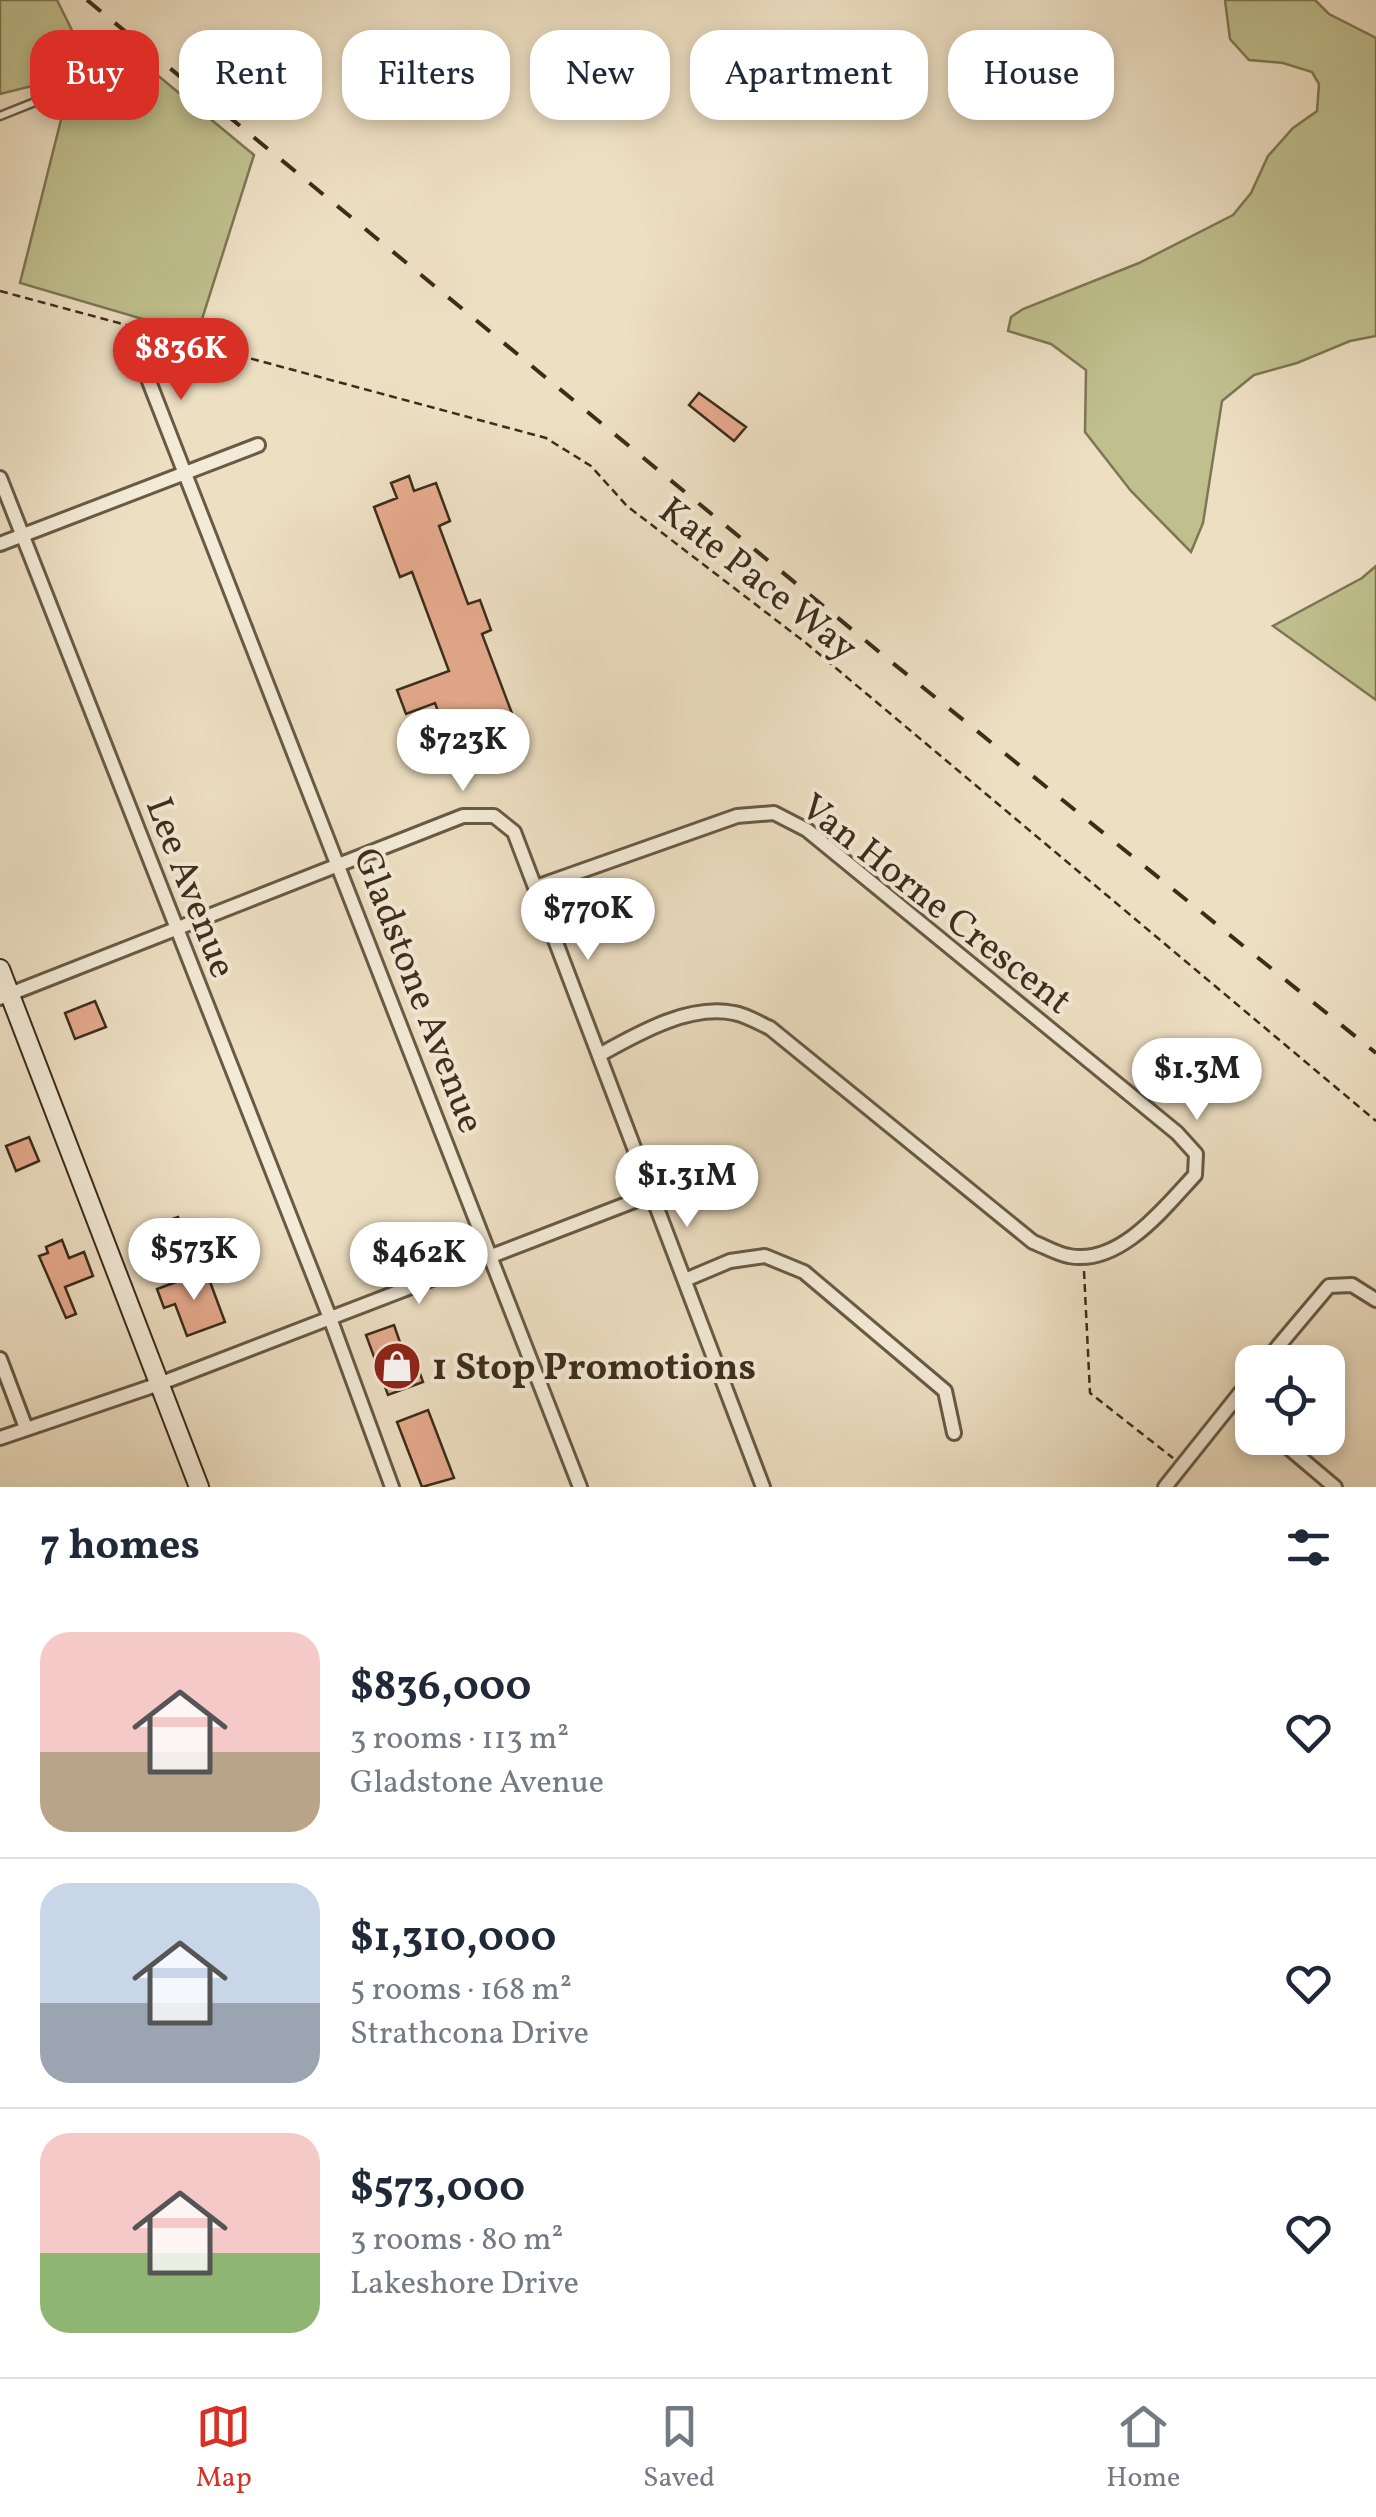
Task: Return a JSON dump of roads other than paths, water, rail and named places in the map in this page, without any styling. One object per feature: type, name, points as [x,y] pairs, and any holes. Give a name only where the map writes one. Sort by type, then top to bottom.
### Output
[{"type":"main road","points":[[0,969],[5,996],[200,1487]]},
{"type":"street","name":"Gladstone Avenue","points":[[136,348],[580,1487]]},
{"type":"street","points":[[0,544],[258,445]]},
{"type":"street","name":"Lee Avenue","points":[[0,478],[330,1318]]},
{"type":"street","name":"Van Horne Crescent","points":[[536,887],[737,816],[774,813],[807,830],[1177,1133],[1196,1154],[1195,1175],[1146,1228],[1113,1250],[1072,1257],[1032,1242],[770,1028],[733,1013],[696,1014],[662,1024],[601,1054]]},
{"type":"street","points":[[5,996],[463,816],[494,816],[514,832],[763,1487]]},
{"type":"street","points":[[0,1438],[159,1384],[650,1195]]},
{"type":"street","points":[[684,1280],[730,1261],[765,1256],[804,1272],[945,1391],[954,1433]]},
{"type":"street","points":[[1279,1345],[1329,1286],[1352,1285],[1376,1300]]},
{"type":"street","points":[[330,1318],[392,1487]]},
{"type":"street","points":[[0,1359],[26,1428]]},
{"type":"street","points":[[1165,1487],[1234,1401]]},
{"type":"street","points":[[1298,1455],[1335,1487]]},
{"type":"lane","points":[[0,116],[30,104]]},
{"type":"railway","points":[[87,0],[889,660],[1376,1053]]},
{"type":"place","name":"1 Stop Promotions","points":[[397,1366]]}]
